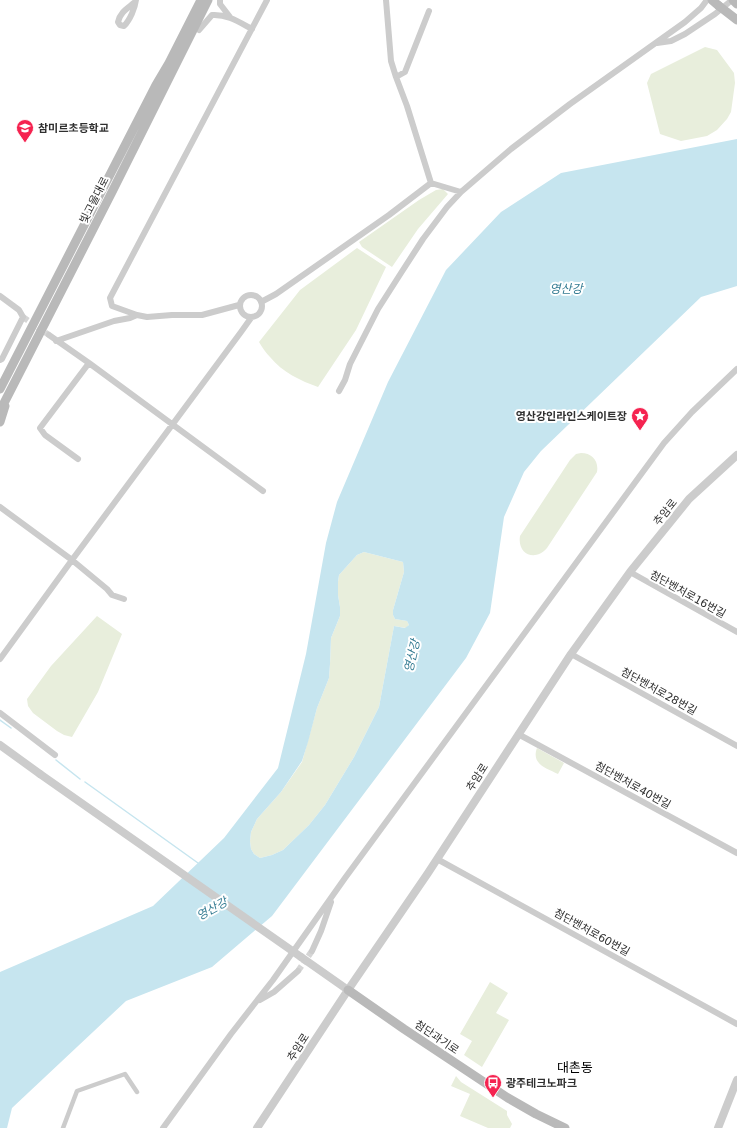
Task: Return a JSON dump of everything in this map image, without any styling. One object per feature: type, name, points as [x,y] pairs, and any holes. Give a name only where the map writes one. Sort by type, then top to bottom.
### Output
[{"type":"main road","points":[[160,87],[165,62],[194,0]]},
{"type":"main road","name":"빛고을대로","points":[[0,411],[160,87],[169,63],[201,0]]},
{"type":"main road","name":"빛고을대로","points":[[0,390],[160,87],[208,0]]},
{"type":"main road","points":[[160,87],[179,68],[215,0]]},
{"type":"main road","points":[[732,0],[737,4]]},
{"type":"main road","points":[[716,3],[737,20]]},
{"type":"main road","points":[[0,422],[9,394]]},
{"type":"main road","name":"첨단과기로","points":[[348,990],[508,1098],[565,1128]]},
{"type":"street","points":[[220,0],[220,4],[231,18]]},
{"type":"street","points":[[239,306],[202,315],[147,317],[112,306],[110,298],[267,0]]},
{"type":"street","points":[[386,0],[391,61],[431,183]]},
{"type":"street","points":[[339,390],[345,380],[350,364],[378,309],[423,239],[447,207],[461,192],[511,149],[654,43],[685,22],[701,8],[707,0]]},
{"type":"street","points":[[654,43],[672,41],[685,34],[715,14],[732,0]]},
{"type":"street","points":[[396,77],[405,72],[429,11]]},
{"type":"street","points":[[199,30],[212,16],[221,14],[252,29]]},
{"type":"street","points":[[431,183],[461,192]]},
{"type":"street","points":[[261,302],[276,294],[390,215],[431,183]]},
{"type":"street","points":[[0,660],[251,318],[258,315],[262,309],[261,302],[256,296],[249,295],[242,299],[239,306],[241,313],[251,318]]},
{"type":"street","points":[[0,296],[19,310],[23,317],[1,361]]},
{"type":"street","points":[[56,341],[114,321],[137,315]]},
{"type":"street","points":[[49,336],[90,363],[262,490]]},
{"type":"street","points":[[78,460],[45,434],[40,428],[90,363]]},
{"type":"street","points":[[163,1128],[231,1034],[257,1002],[338,888],[664,444],[692,412],[737,369]]},
{"type":"street","name":"추암로","points":[[257,1128],[348,990],[424,879],[518,734],[630,572],[689,499],[737,456]]},
{"type":"street","points":[[0,506],[72,560],[107,589],[112,595],[124,599]]},
{"type":"street","name":"첨단벤처로16번길","points":[[630,572],[737,632]]},
{"type":"street","name":"첨단벤처로28번길","points":[[572,654],[737,746]]},
{"type":"street","points":[[0,713],[55,755]]},
{"type":"street","name":"첨단벤처로40번길","points":[[518,734],[737,853]]},
{"type":"street","name":"첨단과기로","points":[[0,745],[348,990]]},
{"type":"street","name":"첨단벤처로60번길","points":[[436,859],[737,1024]]},
{"type":"street","points":[[312,950],[321,931],[330,903],[338,888]]},
{"type":"street","points":[[257,1002],[274,992],[298,971]]},
{"type":"street","points":[[63,1128],[77,1091],[125,1074],[137,1092]]},
{"type":"street","points":[[718,1128],[737,1080]]},
{"type":"green space","points":[[705,47],[717,50],[734,73],[735,83],[731,112],[717,130],[707,136],[681,141],[660,134],[647,83],[651,74]]},
{"type":"green space","points":[[443,189],[448,194],[418,229],[392,267],[362,247],[359,242],[419,200],[436,190]]},
{"type":"green space","points":[[357,248],[386,267],[356,330],[318,387],[286,372],[267,354],[259,342],[300,290]]},
{"type":"green space","points":[[576,454],[588,454],[594,458],[597,464],[597,472],[547,548],[537,555],[528,554],[521,547],[520,536],[570,460]]},
{"type":"green space","points":[[364,552],[403,562],[404,572],[393,610],[393,615],[395,619],[407,621],[409,625],[406,628],[394,626],[379,707],[354,757],[325,805],[309,825],[283,850],[260,858],[254,854],[251,849],[251,832],[257,819],[281,792],[302,762],[317,708],[329,678],[331,638],[340,616],[338,595],[339,575],[357,555]]},
{"type":"green space","points":[[97,616],[122,634],[98,692],[72,737],[57,731],[33,713],[28,706],[27,699],[51,666]]},
{"type":"green space","points":[[537,748],[564,763],[558,774],[544,767],[538,762],[536,758]]},
{"type":"green space","points":[[490,982],[508,993],[496,1013],[509,1020],[482,1067],[464,1055],[472,1041],[460,1034]]},
{"type":"green space","points":[[456,1076],[461,1082],[507,1111],[507,1115],[512,1124],[510,1128],[488,1128],[460,1116],[470,1094],[451,1086]]},
{"type":"water","name":"영산강","points":[[737,139],[737,286],[701,297],[541,451],[524,472],[504,517],[490,613],[466,658],[272,916],[212,967],[126,1001],[12,1108],[7,1128],[0,1128],[0,972],[153,906],[224,838],[278,768],[306,654],[326,543],[337,502],[388,382],[446,270],[501,212],[561,173]],"holes":[[[364,552],[403,562],[404,572],[393,610],[393,615],[395,619],[407,621],[409,625],[405,628],[394,626],[379,707],[354,757],[325,805],[309,825],[283,850],[260,858],[254,854],[251,849],[251,832],[257,819],[281,792],[302,761],[317,708],[329,678],[331,638],[340,616],[338,595],[339,575],[357,555]]]},
{"type":"waterway","points":[[0,720],[11,728]]},
{"type":"waterway","points":[[56,760],[80,779]]},
{"type":"waterway","points":[[85,782],[198,863]]},
{"type":"tunnel","points":[[23,317],[49,335]]},
{"type":"tunnel","points":[[298,971],[312,951]]},
{"type":"place","name":"참미르초등학교","points":[[25,143]]},
{"type":"place","name":"영산강인라인스케이트장","points":[[640,431]]},
{"type":"place","name":"광주테크노파크","points":[[493,1098]]},
{"type":"district","name":"대촌동","points":[[575,1067]]}]
